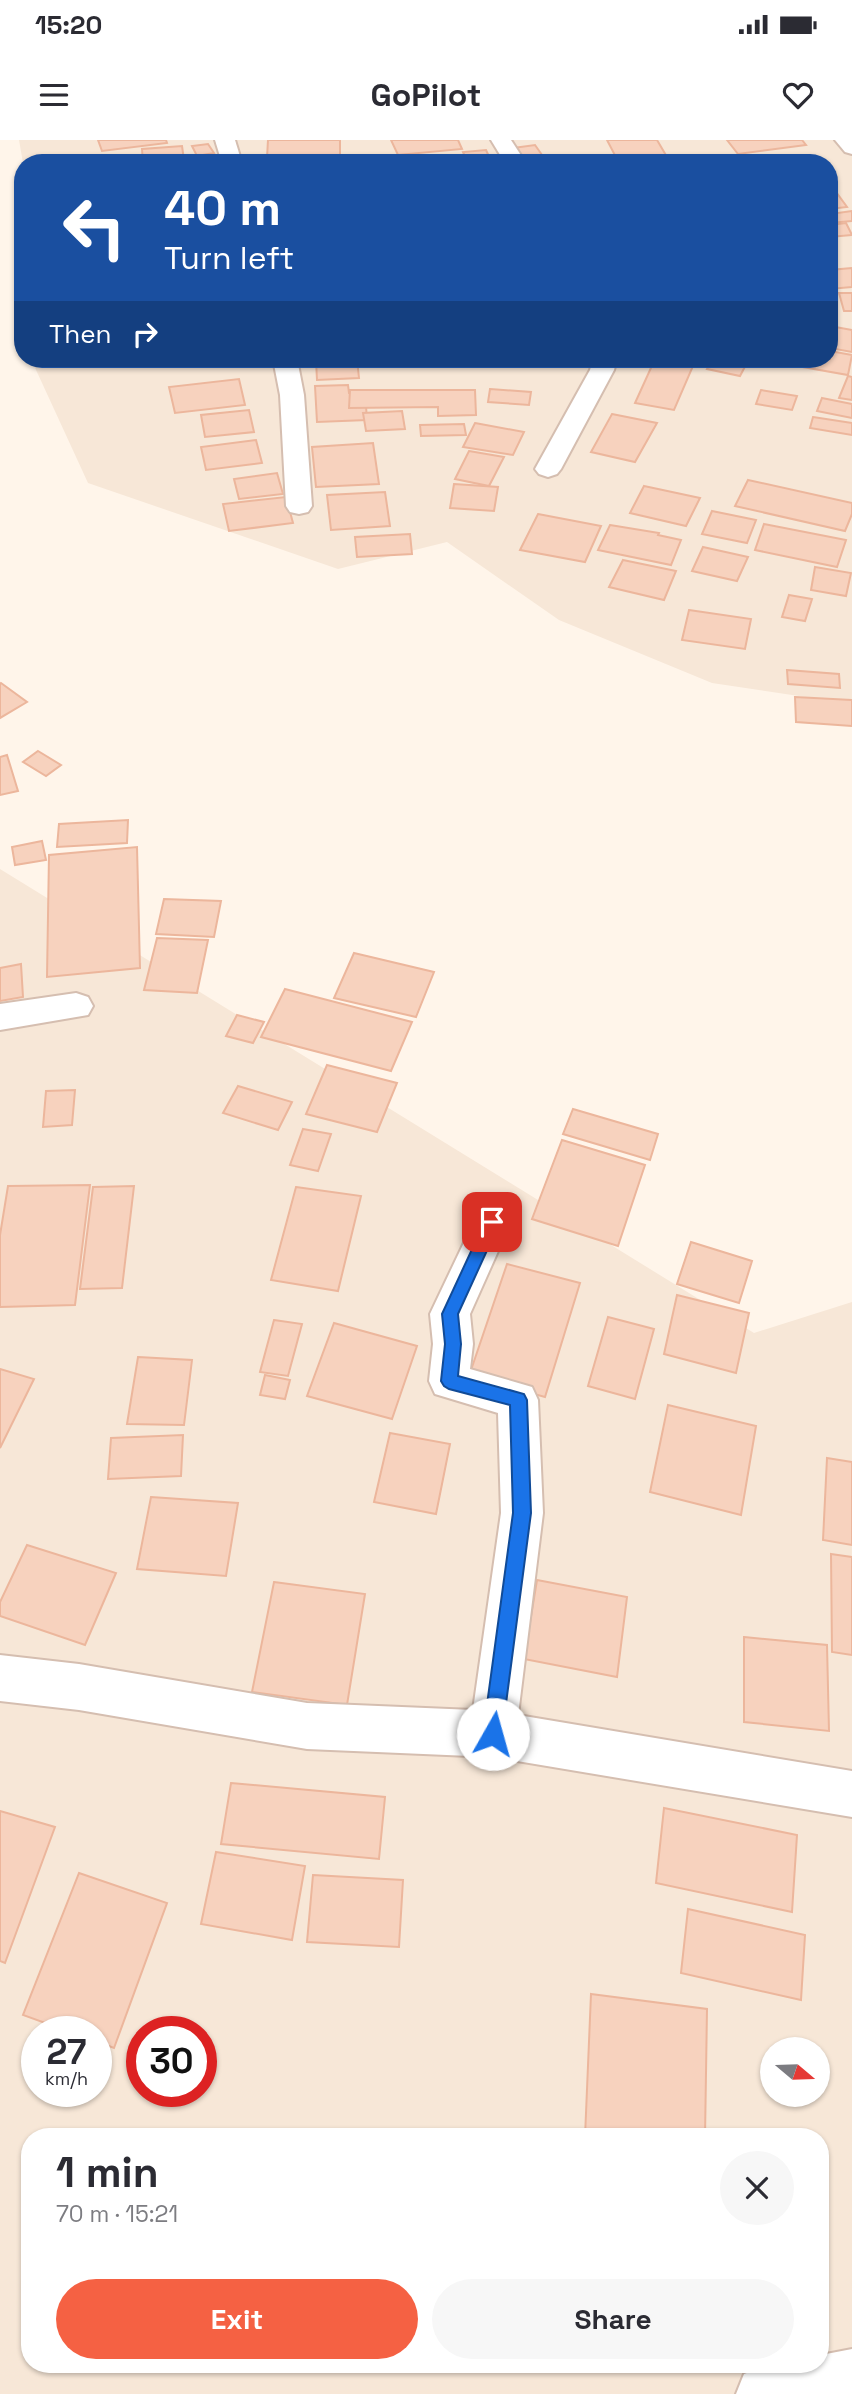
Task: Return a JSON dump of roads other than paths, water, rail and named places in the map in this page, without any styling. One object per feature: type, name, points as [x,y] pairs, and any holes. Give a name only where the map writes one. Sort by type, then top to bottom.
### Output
[{"type":"street","points":[[845,140],[852,148]]},
{"type":"street","points":[[287,368],[292,395],[299,506]]},
{"type":"street","points":[[548,469],[602,368]]},
{"type":"street","points":[[0,1017],[76,1006]]},
{"type":"street","points":[[492,1222],[450,1314],[453,1344],[449,1381],[518,1400],[522,1513],[493,1734]]},
{"type":"street","points":[[0,1678],[79,1688],[307,1726],[493,1734],[852,1794]]},
{"type":"street","points":[[764,2394],[852,2376]]}]
